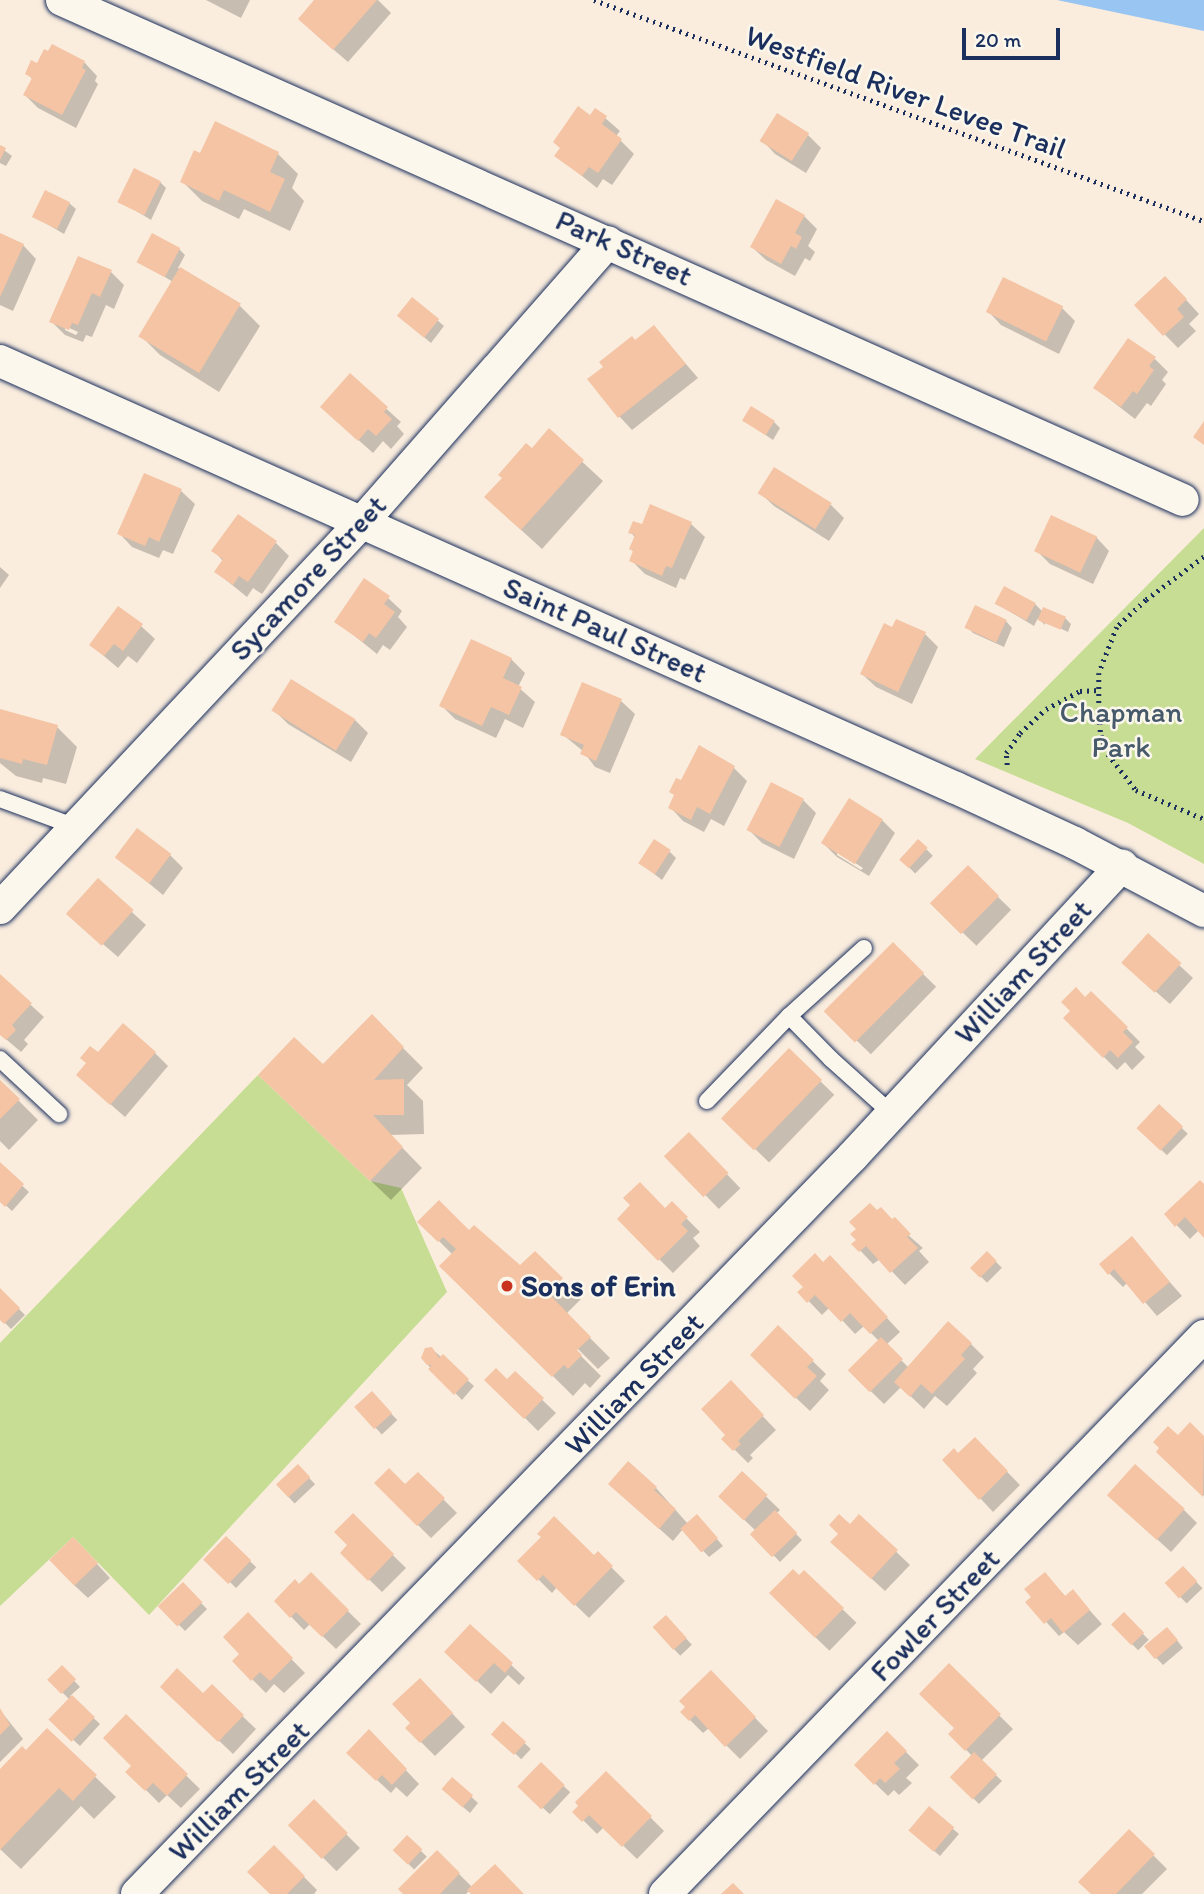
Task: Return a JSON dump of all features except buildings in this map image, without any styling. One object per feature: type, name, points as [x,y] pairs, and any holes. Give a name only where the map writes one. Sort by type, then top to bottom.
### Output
[{"type":"street","name":"Park Street","points":[[62,0],[1184,500]]},
{"type":"street","name":"Sycamore Street","points":[[0,908],[363,521],[608,242]]},
{"type":"street","name":"Saint Paul Street","points":[[0,361],[931,776],[1122,866],[1204,911]]},
{"type":"street","name":"William Street","points":[[137,1894],[892,1114],[1122,866]]},
{"type":"street","name":"Fowler Street","points":[[665,1894],[1204,1336]]},
{"type":"lane","points":[[0,799],[75,827]]},
{"type":"lane","points":[[707,1101],[789,1016],[864,947]]},
{"type":"lane","points":[[789,1016],[831,1059],[892,1114]]},
{"type":"lane","points":[[0,1059],[59,1114]]},
{"type":"path","name":"Westfield River Levee Trail","points":[[594,0],[1204,221]]},
{"type":"path","points":[[1204,557],[1146,600],[1117,627],[1100,673],[1101,735],[1119,771],[1145,795],[1204,819]]},
{"type":"path","points":[[1007,765],[1006,753],[1020,733],[1046,709],[1080,691],[1100,690]]},
{"type":"green space","name":"Chapman Park","points":[[1204,528],[1204,864],[1128,823],[975,759]]},
{"type":"green space","points":[[258,1075],[370,1181],[401,1188],[447,1292],[149,1615],[73,1537],[0,1606],[0,1343]]},
{"type":"water","points":[[1057,0],[1204,0],[1204,31]]},
{"type":"place","name":"Sons of Erin","points":[[507,1286]]}]
